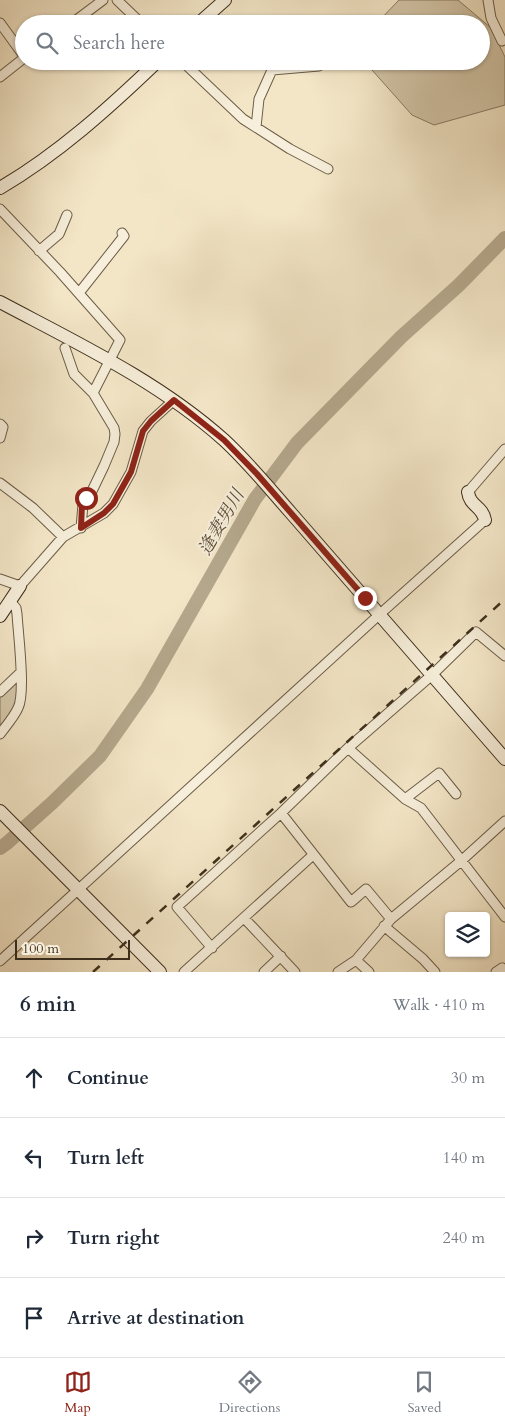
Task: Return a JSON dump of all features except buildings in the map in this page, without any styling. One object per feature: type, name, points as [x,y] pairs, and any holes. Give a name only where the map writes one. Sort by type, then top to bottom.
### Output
[{"type":"street","points":[[83,15],[103,0]]},
{"type":"street","points":[[117,0],[133,15]]},
{"type":"street","points":[[208,15],[225,0]]},
{"type":"street","points":[[488,0],[491,18],[502,41]]},
{"type":"street","points":[[0,23],[15,44]]},
{"type":"street","points":[[0,77],[15,64]]},
{"type":"street","points":[[0,188],[40,163],[126,92],[149,70]]},
{"type":"street","points":[[191,70],[243,119],[290,149],[328,169]]},
{"type":"street","points":[[256,127],[259,99],[272,70]]},
{"type":"street","points":[[0,209],[79,292],[120,340],[93,393]]},
{"type":"street","points":[[39,250],[59,234],[67,215]]},
{"type":"street","points":[[79,292],[124,236],[122,232]]},
{"type":"street","points":[[0,302],[109,361],[174,400],[224,440],[257,474],[505,759]]},
{"type":"street","points":[[65,348],[74,374],[93,393],[114,428],[115,434],[104,466],[92,490],[82,504],[81,528]]},
{"type":"street","points":[[0,616],[20,586],[63,538],[104,513],[113,504],[131,472],[143,431],[174,400]]},
{"type":"street","points":[[0,424],[3,427],[0,438]]},
{"type":"street","points":[[0,961],[485,520],[483,512],[469,500],[468,492],[505,450]]},
{"type":"street","points":[[0,484],[33,508],[63,538]]},
{"type":"street","points":[[0,579],[20,586]]},
{"type":"street","points":[[0,734],[19,708],[21,672],[16,608],[10,601]]},
{"type":"street","points":[[212,948],[177,907],[281,813],[348,748],[432,675],[476,632],[505,656]]},
{"type":"street","points":[[0,692],[21,672]]},
{"type":"street","points":[[348,748],[405,799],[420,808],[505,917]]},
{"type":"street","points":[[405,799],[439,773],[456,794]]},
{"type":"street","points":[[2,813],[78,889],[155,971]]},
{"type":"street","points":[[281,813],[351,902],[366,889],[388,922],[435,972]]},
{"type":"street","points":[[338,972],[356,960],[388,922],[505,821]]},
{"type":"street","points":[[184,972],[313,855]]},
{"type":"street","points":[[244,918],[295,972]]},
{"type":"street","points":[[264,972],[281,956]]},
{"type":"street","points":[[356,960],[369,972]]},
{"type":"street","points":[[496,972],[502,968],[505,972]]},
{"type":"shaded area","points":[[399,0],[458,0],[476,15],[385,15]]},
{"type":"shaded area","points":[[491,28],[505,57],[505,105],[434,125],[412,115],[372,70],[490,70]]},
{"type":"shaded area","points":[[16,680],[18,682],[19,699],[0,732],[0,695]]},
{"type":"waterway","name":"逢妻男川","points":[[0,848],[52,803],[100,756],[147,689],[255,499],[297,443],[401,337],[459,285],[505,238]]},
{"type":"railway","points":[[93,972],[505,599]]},
{"type":"route","points":[[86,498],[82,504],[81,528],[104,513],[113,504],[131,472],[143,431],[174,400],[224,440],[257,474],[365,598]]}]
